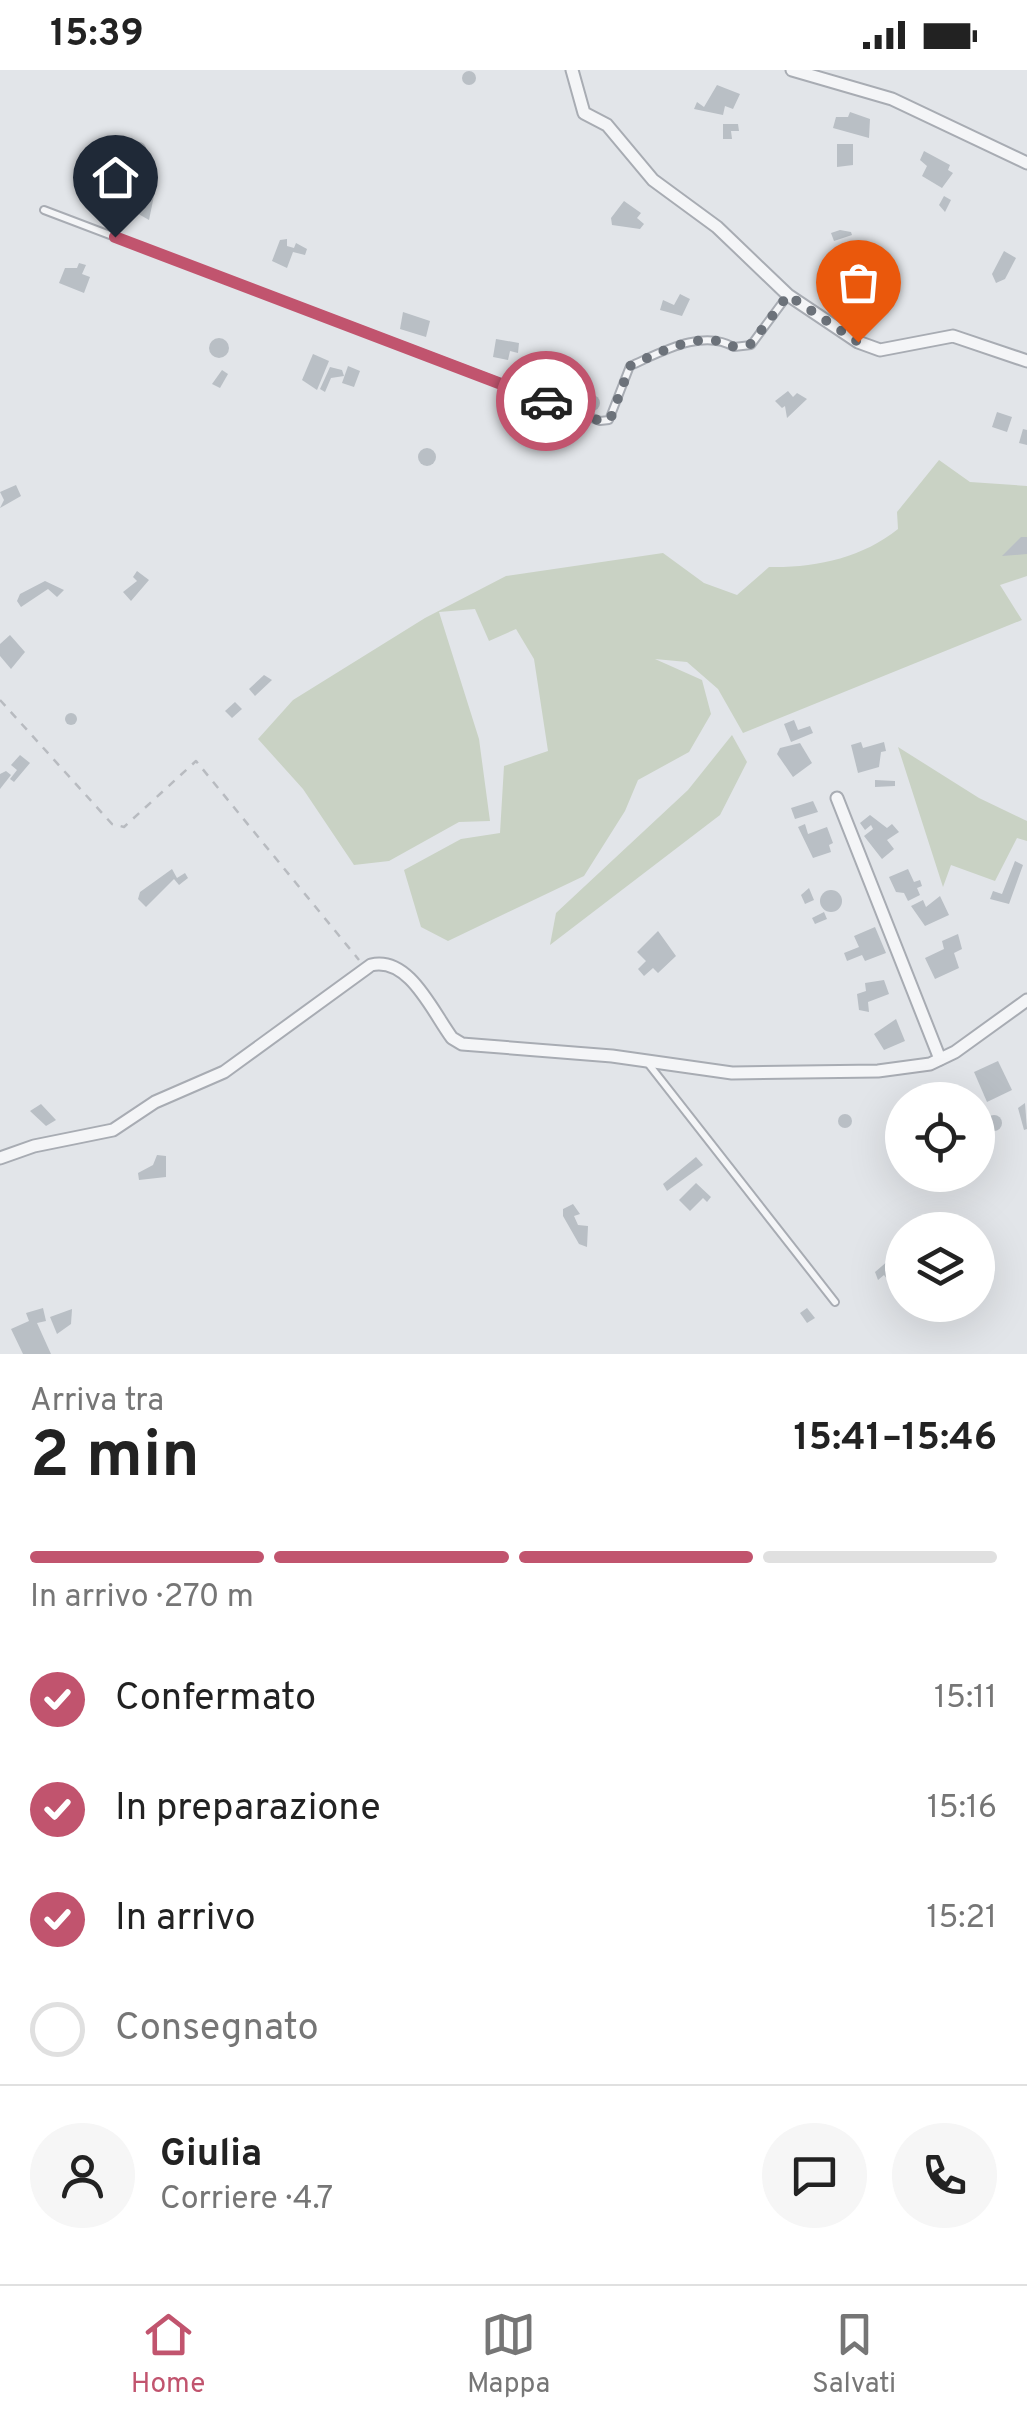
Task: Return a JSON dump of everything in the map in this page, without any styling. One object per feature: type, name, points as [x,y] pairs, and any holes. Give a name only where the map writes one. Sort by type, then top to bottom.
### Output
[{"type":"street","points":[[572,70],[584,113],[606,125],[653,180],[716,227],[788,295],[858,342],[880,350],[953,336],[1027,361]]},
{"type":"street","points":[[792,70],[892,99],[1027,163]]},
{"type":"street","points":[[837,798],[940,1059]]},
{"type":"street","points":[[0,1158],[34,1146],[113,1130],[155,1102],[224,1072],[366,968],[389,962],[402,970],[452,1038],[462,1044],[732,1073],[878,1071],[940,1059],[1027,1000]]},
{"type":"lane","points":[[44,210],[600,421],[610,420],[630,366],[680,344],[722,340],[734,347],[751,344],[788,295]]},
{"type":"lane","points":[[646,1061],[834,1302]]},
{"type":"path","points":[[0,700],[112,824],[124,827],[196,761],[366,968]]},
{"type":"green space","points":[[939,460],[970,482],[1027,486],[1027,576],[1000,585],[1022,620],[743,733],[718,689],[687,662],[655,659],[702,680],[711,714],[689,752],[638,780],[625,811],[584,876],[448,941],[421,927],[404,870],[461,839],[500,833],[504,766],[548,751],[534,659],[516,629],[489,641],[475,609],[439,612],[479,739],[490,821],[459,822],[389,861],[354,865],[303,789],[258,739],[293,700],[425,618],[506,576],[663,553],[704,583],[737,595],[769,567],[804,566],[837,559],[884,539],[898,529],[897,512]]},
{"type":"green space","points":[[732,735],[747,762],[720,815],[550,945],[556,913],[688,790]]},
{"type":"green space","points":[[898,747],[979,798],[1027,821],[1027,841],[1017,838],[995,881],[951,865],[943,887]]},
{"type":"building","points":[[469,71],[476,78],[469,85],[462,78]]},
{"type":"building","points":[[717,85],[740,94],[733,109],[725,106],[723,115],[694,109],[697,102],[704,107]]},
{"type":"building","points":[[850,112],[870,119],[869,138],[833,128],[836,117],[848,117]]},
{"type":"building","points":[[723,124],[738,124],[739,131],[731,131],[732,139],[723,139]]},
{"type":"building","points":[[139,142],[146,149],[139,156],[132,149]]},
{"type":"building","points":[[837,144],[853,144],[853,165],[837,167]]},
{"type":"building","points":[[924,151],[950,165],[948,170],[953,173],[942,188],[922,176],[927,166],[920,160]]},
{"type":"building","points":[[148,186],[156,186],[149,220],[135,212]]},
{"type":"building","points":[[944,196],[951,200],[945,212],[939,205]]},
{"type":"building","points":[[624,201],[641,213],[637,218],[644,224],[640,229],[612,225],[611,218]]},
{"type":"building","points":[[840,230],[852,235],[834,241],[831,233]]},
{"type":"building","points":[[287,239],[287,246],[294,248],[296,243],[307,249],[305,255],[293,252],[287,268],[272,261],[280,240]]},
{"type":"building","points":[[1004,251],[1016,258],[1005,279],[996,283],[992,274]]},
{"type":"building","points":[[79,263],[86,265],[82,274],[90,277],[84,293],[59,283],[65,268],[77,268]]},
{"type":"building","points":[[885,273],[899,277],[893,292],[862,286],[865,275],[878,278]]},
{"type":"building","points":[[680,294],[690,299],[682,316],[660,310],[663,300],[674,305]]},
{"type":"building","points":[[403,312],[430,321],[426,337],[400,329]]},
{"type":"building","points":[[219,338],[229,348],[219,358],[209,348]]},
{"type":"building","points":[[496,339],[519,343],[518,353],[510,351],[508,360],[493,357]]},
{"type":"building","points":[[313,354],[329,361],[317,390],[302,380]]},
{"type":"building","points":[[348,366],[360,371],[354,387],[342,383]]},
{"type":"building","points":[[330,367],[342,370],[344,376],[331,378],[325,392],[320,389]]},
{"type":"building","points":[[222,370],[228,374],[220,388],[212,384]]},
{"type":"building","points":[[574,382],[586,396],[577,408],[559,396]]},
{"type":"building","points":[[788,391],[793,397],[797,393],[807,399],[787,418],[785,406],[782,408],[775,401]]},
{"type":"building","points":[[592,395],[600,403],[592,411],[584,403]]},
{"type":"building","points":[[997,412],[1012,417],[1007,432],[992,427]]},
{"type":"building","points":[[1023,429],[1027,430],[1027,445],[1019,443]]},
{"type":"building","points":[[427,448],[436,457],[427,466],[418,457]]},
{"type":"building","points":[[16,485],[21,496],[0,508],[4,500],[0,492]]},
{"type":"building","points":[[1021,537],[1027,537],[1027,554],[1002,556]]},
{"type":"building","points":[[137,571],[149,580],[131,601],[123,592],[137,581],[133,577]]},
{"type":"building","points":[[45,581],[64,590],[57,597],[48,589],[21,607],[17,601],[20,594]]},
{"type":"building","points":[[10,635],[25,652],[11,669],[0,656],[0,644]]},
{"type":"building","points":[[264,675],[272,680],[255,696],[249,689]]},
{"type":"building","points":[[235,702],[242,709],[232,718],[225,711]]},
{"type":"building","points":[[71,713],[77,719],[71,725],[65,719]]},
{"type":"building","points":[[794,720],[798,730],[810,726],[813,733],[791,742],[784,724]]},
{"type":"building","points":[[861,742],[863,748],[884,742],[886,751],[881,752],[879,767],[858,773],[851,745]]},
{"type":"building","points":[[800,743],[812,763],[793,777],[777,754],[780,748]]},
{"type":"building","points":[[20,755],[30,763],[14,782],[10,779],[17,770],[11,765]]},
{"type":"building","points":[[6,771],[11,775],[0,789],[0,774]]},
{"type":"building","points":[[875,780],[895,781],[895,786],[875,787]]},
{"type":"building","points":[[813,801],[818,812],[795,819],[791,808]]},
{"type":"building","points":[[870,815],[887,828],[892,824],[899,832],[887,840],[894,849],[882,859],[864,836],[873,829],[871,825],[865,830],[860,823]]},
{"type":"building","points":[[805,824],[808,834],[827,827],[833,843],[829,845],[831,852],[813,858],[798,827]]},
{"type":"building","points":[[1015,861],[1023,865],[1009,904],[990,899],[993,891],[1002,894]]},
{"type":"building","points":[[172,869],[177,878],[185,873],[188,878],[179,885],[174,879],[146,907],[138,899],[140,892]]},
{"type":"building","points":[[908,869],[914,882],[920,880],[922,886],[917,888],[920,895],[908,901],[904,893],[896,892],[889,877]]},
{"type":"building","points":[[809,888],[814,900],[805,904],[801,895]]},
{"type":"building","points":[[831,890],[839,893],[839,909],[831,912],[823,909],[820,901],[823,893]]},
{"type":"building","points":[[940,896],[949,915],[925,926],[911,906],[923,900],[926,907]]},
{"type":"building","points":[[824,912],[827,919],[815,924],[812,918]]},
{"type":"building","points":[[875,927],[886,953],[865,961],[862,955],[847,961],[844,953],[859,947],[854,936]]},
{"type":"building","points":[[658,931],[676,956],[658,973],[653,968],[644,976],[638,969],[646,961],[637,952]]},
{"type":"building","points":[[958,934],[962,949],[954,953],[959,968],[935,979],[925,958],[944,949],[942,941]]},
{"type":"building","points":[[884,980],[889,994],[868,1002],[869,1012],[859,1010],[857,994],[866,991],[865,983]]},
{"type":"building","points":[[896,1019],[905,1041],[884,1050],[874,1034]]},
{"type":"building","points":[[998,1061],[1012,1090],[995,1098],[995,1082],[978,1082],[974,1072]]},
{"type":"building","points":[[1025,1103],[1027,1129],[1024,1130],[1018,1108]]},
{"type":"building","points":[[41,1104],[56,1120],[46,1126],[30,1111]]},
{"type":"building","points":[[845,1114],[852,1121],[845,1128],[838,1121]]},
{"type":"building","points":[[995,1115],[1000,1117],[1000,1129],[995,1131]]},
{"type":"building","points":[[157,1155],[166,1156],[166,1177],[139,1180],[138,1173],[153,1165]]},
{"type":"building","points":[[696,1157],[703,1165],[667,1191],[663,1184]]},
{"type":"building","points":[[696,1183],[711,1197],[707,1202],[703,1198],[690,1211],[679,1200]]},
{"type":"building","points":[[573,1204],[580,1214],[574,1216],[578,1225],[588,1226],[587,1247],[579,1244],[563,1216],[563,1209]]},
{"type":"building","points":[[885,1263],[885,1276],[878,1280],[875,1272]]},
{"type":"building","points":[[43,1308],[46,1321],[37,1323],[51,1354],[23,1354],[11,1329],[29,1321],[26,1313]]},
{"type":"building","points":[[807,1308],[815,1318],[807,1323],[800,1313]]},
{"type":"building","points":[[72,1309],[71,1324],[57,1334],[50,1317]]},
{"type":"way so far","points":[[546,401],[600,421],[610,420],[630,366],[680,344],[722,340],[734,347],[751,344],[788,295],[858,342]]},
{"type":"route","points":[[115,237],[546,401]]}]
